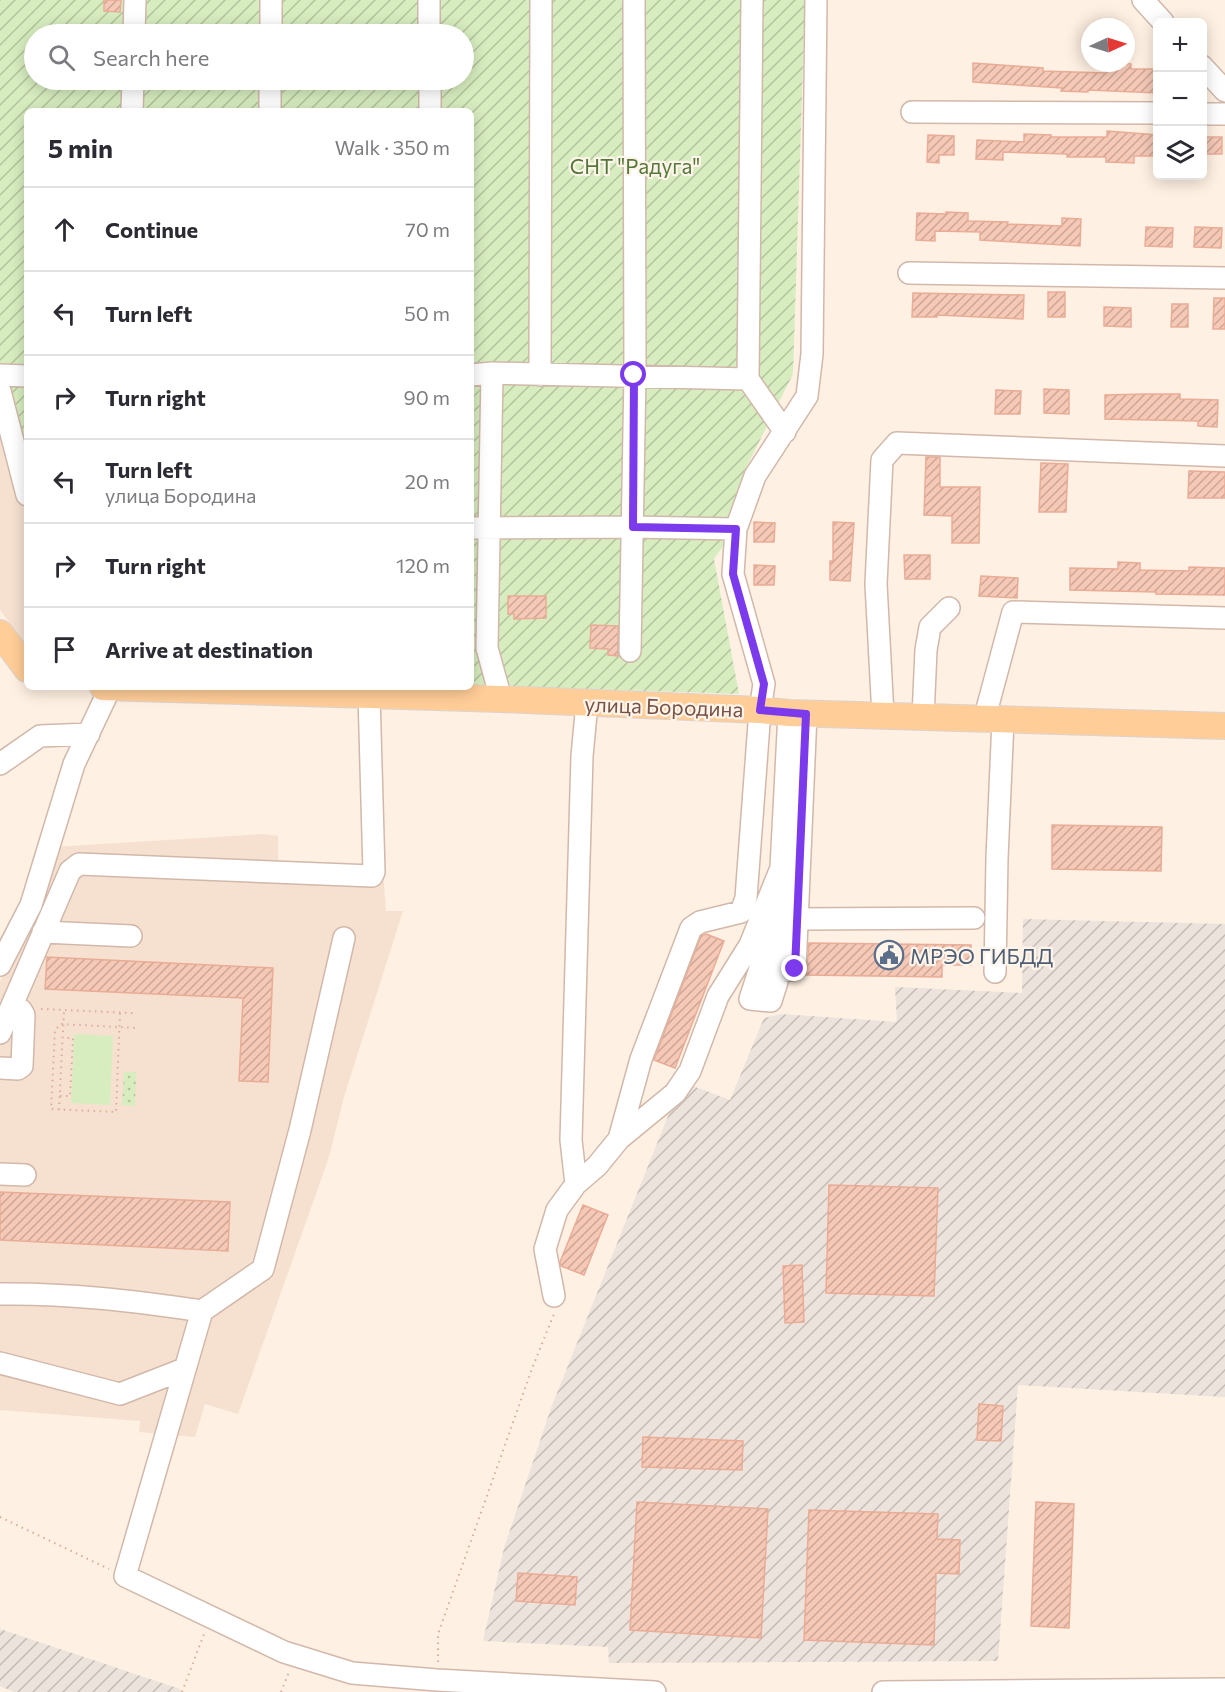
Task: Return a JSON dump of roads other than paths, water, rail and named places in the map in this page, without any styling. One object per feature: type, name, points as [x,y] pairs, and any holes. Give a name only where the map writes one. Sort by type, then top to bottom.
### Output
[{"type":"main road","points":[[0,633],[24,665]]},
{"type":"main road","name":"улица Бородина","points":[[184,690],[501,699],[994,720],[1225,726]]},
{"type":"street","points":[[134,24],[135,0]]},
{"type":"street","points":[[271,0],[271,24]]},
{"type":"street","points":[[429,0],[429,24]]},
{"type":"street","points":[[540,375],[541,0]]},
{"type":"street","points":[[630,651],[634,375],[634,0]]},
{"type":"street","points":[[753,0],[748,379],[785,432]]},
{"type":"street","points":[[620,1139],[641,1059],[691,928],[700,922],[741,912],[746,898],[760,710],[764,684],[733,574],[736,529],[755,476],[807,396],[812,354],[816,0]]},
{"type":"street","points":[[1143,0],[1159,18]]},
{"type":"street","points":[[1207,71],[1225,92]]},
{"type":"street","points":[[132,108],[133,90]]},
{"type":"street","points":[[270,90],[270,108]]},
{"type":"street","points":[[430,90],[430,108]]},
{"type":"street","points":[[912,112],[1153,113]]},
{"type":"street","points":[[1207,114],[1225,114]]},
{"type":"street","points":[[909,273],[1225,278]]},
{"type":"street","points":[[501,699],[487,648],[480,528],[481,374],[634,375],[748,379]]},
{"type":"street","points":[[0,375],[24,376]]},
{"type":"street","points":[[0,391],[24,483]]},
{"type":"street","points":[[883,716],[876,584],[882,460],[897,443],[1225,456]]},
{"type":"street","points":[[480,528],[736,529]]},
{"type":"street","points":[[923,717],[926,650],[930,627],[949,608]]},
{"type":"street","points":[[995,972],[997,858],[994,720],[1013,612],[1225,618]]},
{"type":"street","points":[[0,965],[31,905],[74,764],[109,690]]},
{"type":"street","points":[[0,1033],[17,1011],[43,932],[74,866],[79,864],[372,876],[374,872],[369,695]]},
{"type":"street","points":[[576,1184],[571,1140],[582,756],[587,704]]},
{"type":"street","points":[[780,907],[750,999],[771,1001],[780,972],[781,868],[798,713]]},
{"type":"street","points":[[780,972],[795,969],[798,919],[798,713]]},
{"type":"street","points":[[0,764],[40,736],[89,734]]},
{"type":"street","points":[[554,1296],[545,1249],[557,1209],[576,1184],[597,1166],[620,1139],[675,1093],[690,1071],[718,996],[750,945],[781,868]]},
{"type":"street","points":[[798,919],[974,918]]},
{"type":"street","points":[[43,932],[131,936]]},
{"type":"street","points":[[344,938],[300,1130],[263,1269],[202,1311],[125,1576],[296,1656],[352,1673],[655,1692]]},
{"type":"street","points":[[0,1068],[18,1069],[22,1066],[17,1011]]},
{"type":"street","points":[[0,1174],[25,1175]]},
{"type":"street","points":[[0,1294],[43,1293],[124,1300],[202,1311]]},
{"type":"street","points":[[0,1363],[120,1394],[184,1369]]},
{"type":"street","points":[[883,1692],[1225,1689]]},
{"type":"place","name":"МРЭО ГИБДД","points":[[889,955]]},
{"type":"park label","name":"СНТ \"Радуга\"","points":[[635,165]]}]
